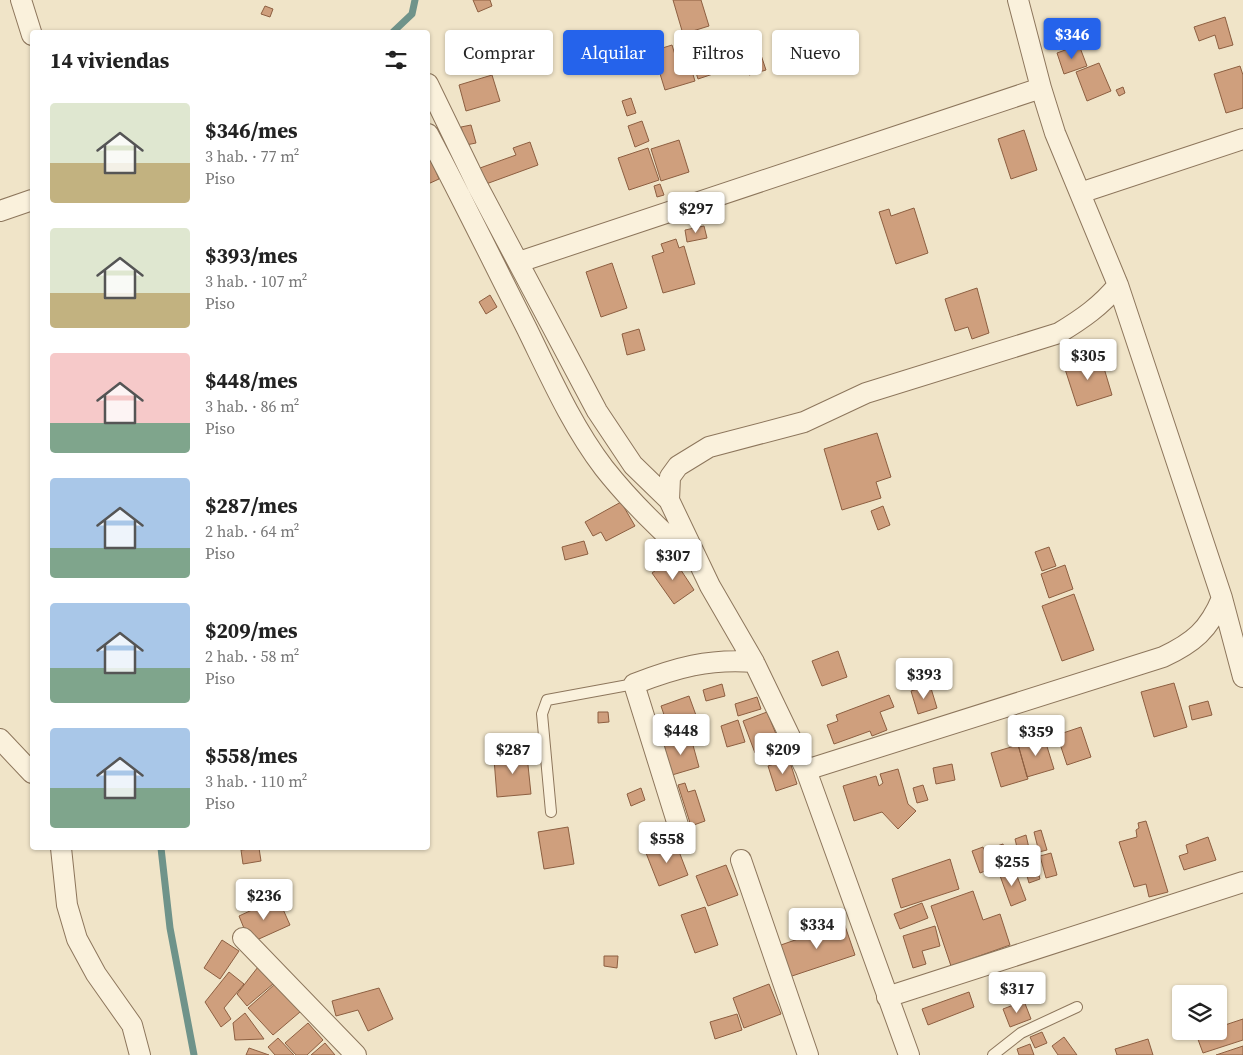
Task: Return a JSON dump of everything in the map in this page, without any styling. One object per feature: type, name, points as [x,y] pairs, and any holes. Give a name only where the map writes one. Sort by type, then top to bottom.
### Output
[{"type":"street","points":[[21,0],[30,30]]},
{"type":"street","points":[[1018,0],[1040,88],[1055,133],[1118,285],[1222,598],[1243,677]]},
{"type":"street","points":[[430,88],[476,185],[519,262],[597,411],[633,466],[669,500],[701,566],[754,662],[806,770],[909,1055]]},
{"type":"street","points":[[519,262],[1040,88]]},
{"type":"street","points":[[430,138],[585,441],[605,469],[652,521],[701,566]]},
{"type":"street","points":[[1080,193],[1243,139]]},
{"type":"street","points":[[0,212],[30,201]]},
{"type":"street","points":[[669,500],[670,477],[678,466],[709,447],[804,422],[866,393],[1059,333],[1087,316],[1105,302],[1118,285]]},
{"type":"street","points":[[806,770],[1163,657],[1184,647],[1200,634],[1214,618],[1222,598]]},
{"type":"street","points":[[678,825],[634,684],[687,665],[727,660],[754,662]]},
{"type":"street","points":[[0,739],[30,770]]},
{"type":"street","points":[[61,850],[67,905],[77,939],[96,974],[132,1025],[140,1055]]},
{"type":"street","points":[[741,860],[808,1055]]},
{"type":"street","points":[[887,997],[1243,882]]},
{"type":"street","points":[[243,938],[356,1055]]},
{"type":"lane","points":[[550,812],[542,714],[547,700],[634,684]]},
{"type":"lane","points":[[993,1055],[1021,1033],[1077,1007]]},
{"type":"building","points":[[473,0],[490,0],[492,6],[478,12]]},
{"type":"building","points":[[673,0],[701,0],[709,26],[696,30],[682,30]]},
{"type":"building","points":[[265,6],[273,9],[270,17],[261,14]]},
{"type":"building","points":[[1225,17],[1233,45],[1219,49],[1215,35],[1199,41],[1194,27]]},
{"type":"building","points":[[672,45],[674,52],[674,75],[693,75],[695,81],[665,90],[660,75],[664,75],[664,48]]},
{"type":"building","points":[[1079,45],[1087,66],[1064,74],[1057,53]]},
{"type":"building","points":[[762,58],[766,70],[762,71]]},
{"type":"building","points":[[1099,63],[1111,91],[1087,101],[1076,72]]},
{"type":"building","points":[[1240,66],[1243,75],[1243,108],[1226,113],[1214,74]]},
{"type":"building","points":[[492,75],[500,101],[466,111],[459,85]]},
{"type":"building","points":[[697,75],[710,75],[698,79]]},
{"type":"building","points":[[1123,87],[1125,93],[1119,96],[1116,90]]},
{"type":"building","points":[[631,98],[636,113],[627,116],[622,101]]},
{"type":"building","points":[[642,121],[649,141],[635,147],[628,126]]},
{"type":"building","points":[[471,125],[476,143],[466,145],[461,127]]},
{"type":"building","points":[[1024,130],[1037,170],[1011,179],[998,139]]},
{"type":"building","points":[[679,140],[689,172],[661,181],[651,149]]},
{"type":"building","points":[[530,142],[538,165],[486,184],[480,168],[516,155],[513,148]]},
{"type":"building","points":[[648,148],[659,180],[629,190],[618,158]]},
{"type":"building","points":[[430,157],[439,179],[430,183]]},
{"type":"building","points":[[660,184],[664,195],[657,197],[654,186]]},
{"type":"building","points":[[914,208],[928,253],[896,264],[879,212],[889,209],[891,216]]},
{"type":"building","points":[[704,226],[707,238],[687,242],[685,230]]},
{"type":"building","points":[[676,239],[679,248],[684,246],[695,284],[663,293],[652,256],[664,252],[661,244]]},
{"type":"building","points":[[612,263],[627,308],[601,317],[586,272]]},
{"type":"building","points":[[977,288],[989,333],[972,339],[968,327],[955,331],[945,299]]},
{"type":"building","points":[[490,295],[497,307],[486,314],[479,302]]},
{"type":"building","points":[[639,329],[645,350],[627,355],[622,334]]},
{"type":"building","points":[[1082,357],[1083,363],[1101,358],[1112,395],[1077,406],[1065,369],[1072,367],[1070,361]]},
{"type":"building","points":[[877,433],[891,477],[876,482],[881,498],[842,510],[824,449]]},
{"type":"building","points":[[621,502],[635,526],[606,541],[601,532],[593,536],[585,522]]},
{"type":"building","points":[[883,506],[890,525],[878,530],[871,511]]},
{"type":"building","points":[[584,541],[588,554],[565,560],[562,547]]},
{"type":"building","points":[[1049,547],[1056,566],[1042,571],[1035,552]]},
{"type":"building","points":[[673,558],[694,590],[674,604],[652,573]]},
{"type":"building","points":[[1065,565],[1073,589],[1049,598],[1041,574]]},
{"type":"building","points":[[1074,594],[1094,650],[1062,661],[1042,606]]},
{"type":"building","points":[[838,651],[847,677],[822,686],[812,661]]},
{"type":"building","points":[[1174,683],[1187,727],[1154,737],[1141,692]]},
{"type":"building","points":[[722,684],[725,696],[706,701],[703,690]]},
{"type":"building","points":[[930,685],[937,708],[918,714],[911,691]]},
{"type":"building","points":[[889,695],[894,707],[880,712],[887,730],[872,736],[870,731],[834,744],[827,725],[838,721],[836,715]]},
{"type":"building","points":[[689,696],[697,718],[700,717],[705,730],[673,741],[661,706]]},
{"type":"building","points":[[757,697],[761,709],[738,716],[735,704]]},
{"type":"building","points":[[1208,701],[1212,715],[1192,720],[1189,706]]},
{"type":"building","points":[[598,712],[608,712],[609,722],[598,723]]},
{"type":"building","points":[[767,712],[780,744],[755,753],[743,721]]},
{"type":"building","points":[[738,720],[745,742],[727,747],[721,726]]},
{"type":"building","points":[[1081,727],[1091,757],[1067,765],[1057,735]]},
{"type":"building","points":[[1044,737],[1054,769],[1027,777],[1018,744]]},
{"type":"building","points":[[691,738],[699,767],[672,775],[664,745]]},
{"type":"building","points":[[1018,745],[1028,779],[1001,787],[991,753]]},
{"type":"building","points":[[526,746],[531,794],[497,797],[494,759],[517,756],[517,747]]},
{"type":"building","points":[[789,759],[797,784],[776,791],[768,766]]},
{"type":"building","points":[[952,764],[955,780],[936,784],[933,768]]},
{"type":"building","points":[[898,769],[908,804],[916,811],[898,829],[882,812],[854,821],[843,786],[876,776],[879,786],[883,783],[880,774]]},
{"type":"building","points":[[685,783],[688,792],[695,790],[705,821],[691,826],[678,785]]},
{"type":"building","points":[[923,785],[928,800],[917,803],[913,788]]},
{"type":"building","points":[[641,788],[645,800],[631,806],[627,794]]},
{"type":"building","points":[[1146,821],[1168,892],[1149,897],[1146,884],[1134,887],[1119,842],[1137,837],[1138,823]]},
{"type":"building","points":[[568,827],[574,864],[544,869],[538,832]]},
{"type":"building","points":[[1041,830],[1047,850],[1039,852],[1034,832]]},
{"type":"building","points":[[1026,835],[1031,857],[1020,860],[1015,839]]},
{"type":"building","points":[[1208,837],[1216,860],[1184,870],[1179,856],[1188,853],[1186,845]]},
{"type":"building","points":[[675,841],[688,875],[659,886],[646,853]]},
{"type":"building","points":[[1003,844],[1010,864],[1001,867],[994,847]]},
{"type":"building","points":[[983,847],[990,869],[980,873],[972,851]]},
{"type":"building","points":[[241,850],[259,850],[261,861],[243,864]]},
{"type":"building","points":[[1051,853],[1057,875],[1046,878],[1040,856]]},
{"type":"building","points":[[1034,858],[1040,879],[1029,883],[1023,862]]},
{"type":"building","points":[[950,859],[959,889],[901,908],[892,879]]},
{"type":"building","points":[[726,865],[738,895],[708,906],[696,876]]},
{"type":"building","points":[[1014,868],[1026,900],[1011,906],[999,873]]},
{"type":"building","points":[[973,891],[983,920],[1000,914],[1010,945],[951,966],[931,906]]},
{"type":"building","points":[[278,898],[290,925],[250,943],[239,916]]},
{"type":"building","points":[[922,903],[928,918],[900,929],[894,914]]},
{"type":"building","points":[[705,907],[718,945],[695,953],[681,915]]},
{"type":"building","points":[[844,923],[855,955],[789,977],[778,946]]},
{"type":"building","points":[[935,926],[940,946],[922,951],[926,964],[913,968],[903,936]]},
{"type":"building","points":[[222,940],[239,951],[220,979],[204,968]]},
{"type":"building","points":[[604,956],[618,956],[617,968],[604,966]]},
{"type":"building","points":[[258,967],[273,984],[247,1006],[237,994]]},
{"type":"building","points":[[229,972],[244,984],[224,1008],[231,1019],[221,1027],[205,1002]]},
{"type":"building","points":[[275,984],[300,1012],[273,1035],[248,1008]]},
{"type":"building","points":[[769,984],[781,1014],[744,1028],[733,998]]},
{"type":"building","points":[[379,988],[393,1019],[368,1031],[358,1010],[336,1016],[332,1001]]},
{"type":"building","points":[[969,992],[974,1007],[928,1025],[922,1009]]},
{"type":"building","points":[[1024,1001],[1031,1019],[1010,1027],[1003,1009]]},
{"type":"building","points":[[245,1013],[264,1039],[235,1040],[233,1023]]},
{"type":"building","points":[[737,1014],[742,1030],[715,1039],[710,1022]]},
{"type":"building","points":[[1243,1019],[1243,1040],[1203,1053],[1198,1040],[1227,1040],[1227,1024]]},
{"type":"building","points":[[308,1023],[323,1040],[307,1055],[296,1055],[285,1043]]},
{"type":"building","points":[[1042,1032],[1047,1043],[1035,1048],[1030,1037]]},
{"type":"building","points":[[1064,1037],[1077,1055],[1058,1055],[1052,1046]]},
{"type":"building","points":[[278,1038],[294,1055],[275,1055],[268,1047]]},
{"type":"building","points":[[1148,1039],[1153,1055],[1117,1055],[1115,1049]]},
{"type":"building","points":[[325,1043],[335,1055],[311,1055]]},
{"type":"building","points":[[1030,1044],[1034,1055],[1019,1055],[1017,1049]]},
{"type":"building","points":[[1243,1046],[1243,1055],[1216,1055]]},
{"type":"building","points":[[249,1048],[269,1055],[246,1055]]},
{"type":"waterway","points":[[395,30],[412,14],[415,0]]},
{"type":"waterway","points":[[161,850],[170,928],[194,1055]]}]
